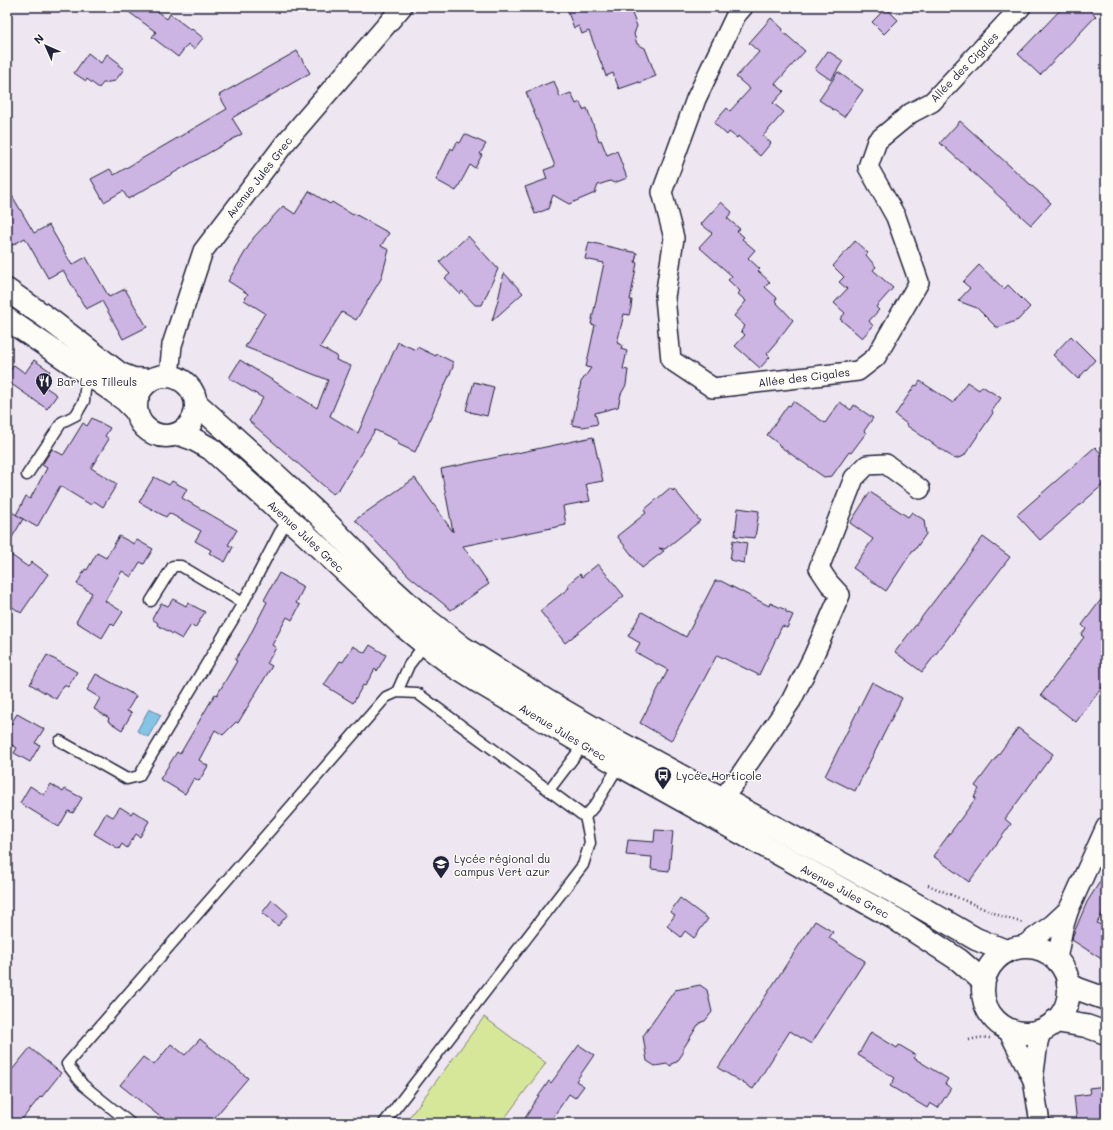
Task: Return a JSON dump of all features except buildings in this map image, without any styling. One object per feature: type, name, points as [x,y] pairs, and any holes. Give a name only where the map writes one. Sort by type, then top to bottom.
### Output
[{"type":"street","name":"Avenue Jules Grec","points":[[159,378],[172,345],[203,251],[285,142],[402,7]]},
{"type":"street","name":"Allée des Cigales","points":[[743,7],[736,15],[696,99],[662,192],[674,238],[665,297],[671,360],[713,388],[858,371],[876,358],[919,282],[896,217],[868,167],[877,142],[911,113],[932,102],[1021,7]]},
{"type":"street","points":[[7,290],[50,320],[120,374],[133,379],[159,378],[180,379],[188,385],[194,394],[197,404],[195,416],[189,427],[179,434],[168,437],[156,436],[146,430],[139,422],[136,411],[136,399],[141,388],[159,378]]},
{"type":"street","points":[[9,324],[91,376],[125,400],[136,411]]},
{"type":"street","name":"Avenue Jules Grec","points":[[197,404],[314,510],[391,588],[416,611],[462,647],[547,701],[602,733],[903,897],[976,939],[1015,949]]},
{"type":"street","name":"Avenue Jules Grec","points":[[179,434],[193,439],[211,449],[377,603],[403,626],[455,667],[619,765],[894,918],[959,960],[983,981]]},
{"type":"street","points":[[723,798],[791,701],[813,657],[840,595],[829,584],[819,568],[854,478],[867,465],[886,464],[920,489]]},
{"type":"street","points":[[1056,959],[1063,928],[1070,909],[1106,827]]},
{"type":"street","points":[[1070,909],[1053,924],[1015,949],[995,959],[988,969],[983,981],[982,992],[984,1002],[988,1011],[996,1021],[1007,1028],[1018,1032],[1030,1032],[1049,1025],[1086,1026],[1106,1033]]},
{"type":"street","points":[[1015,949],[1036,948],[1047,952],[1056,959],[1064,971],[1068,984],[1068,997],[1064,1010],[1049,1025],[1038,1042],[1034,1080],[1040,1123]]},
{"type":"street","points":[[1068,984],[1106,999]]},
{"type":"street","points":[[1007,1028],[1034,1080]]},
{"type":"lane","points":[[27,475],[62,422],[76,415],[84,401],[85,390],[91,376]]},
{"type":"lane","points":[[60,741],[127,779],[139,776],[243,602],[280,532],[289,520]]},
{"type":"lane","points":[[151,601],[173,566],[181,566],[243,602]]},
{"type":"lane","points":[[397,692],[409,665],[425,644]]},
{"type":"lane","points":[[130,1123],[83,1085],[68,1064],[386,696],[397,692],[417,693],[585,817],[590,843],[584,865],[384,1123]]},
{"type":"lane","points":[[549,790],[584,744]]},
{"type":"lane","points":[[585,817],[596,804],[619,765]]},
{"type":"path","points":[[928,885],[1023,924]]},
{"type":"green space","points":[[484,1017],[546,1063],[501,1123],[405,1123]]},
{"type":"water","points":[[149,709],[161,715],[148,737],[137,731]]},
{"type":"place","name":"Bar Les Tilleuls","points":[[44,396]]},
{"type":"place","name":"Lycée Horticole","points":[[663,790]]},
{"type":"place","name":"Lycée régional du campus Vert azur","points":[[441,879]]}]
